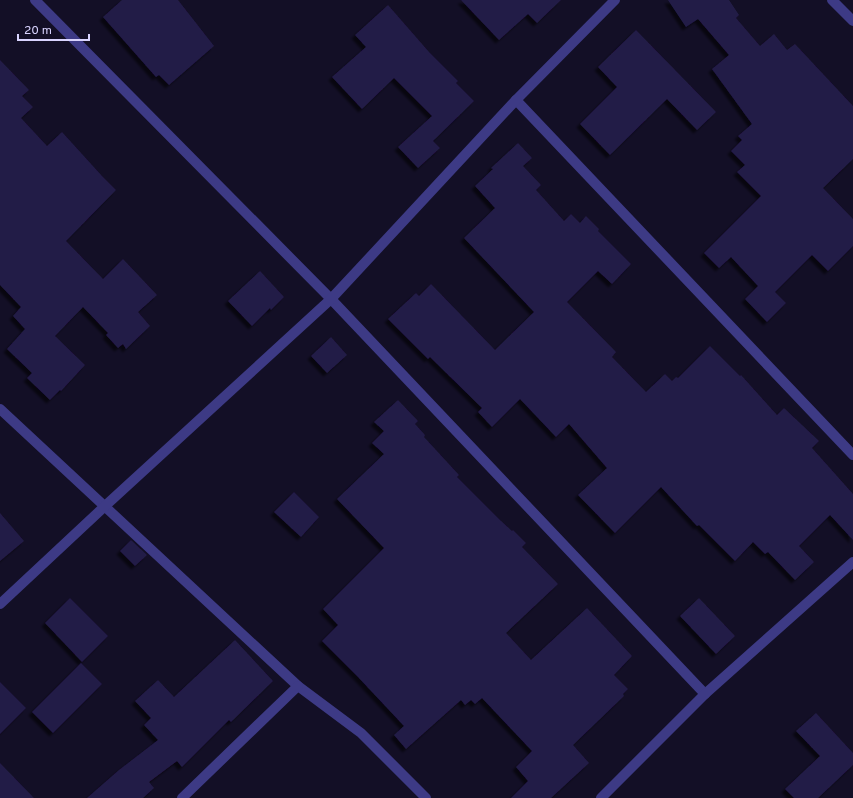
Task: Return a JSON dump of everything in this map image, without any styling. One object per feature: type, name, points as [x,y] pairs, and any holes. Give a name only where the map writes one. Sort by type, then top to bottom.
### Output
[{"type":"street","points":[[35,0],[331,299],[705,694]]},
{"type":"street","points":[[0,604],[331,299],[516,100],[616,0]]},
{"type":"street","points":[[832,0],[853,21]]},
{"type":"street","points":[[516,100],[853,455]]},
{"type":"street","points":[[0,409],[298,686],[361,733],[426,798]]},
{"type":"street","points":[[601,798],[705,694],[853,562]]},
{"type":"street","points":[[182,798],[298,686]]},
{"type":"building","points":[[122,0],[178,0],[214,46],[169,85],[159,75],[156,77],[103,17]]},
{"type":"building","points":[[461,0],[561,0],[537,23],[528,14],[499,40]]},
{"type":"building","points":[[668,0],[729,0],[739,15],[736,18],[760,46],[774,34],[787,50],[795,44],[853,106],[853,159],[823,188],[853,219],[853,246],[828,271],[812,255],[775,292],[786,303],[767,322],[745,299],[758,286],[731,257],[719,268],[704,253],[761,196],[737,172],[745,165],[731,151],[742,140],[738,136],[752,124],[712,69],[729,55],[698,19],[686,27]]},
{"type":"building","points":[[388,5],[429,52],[458,81],[456,83],[474,101],[433,141],[440,148],[418,168],[398,147],[432,116],[394,78],[362,109],[332,77],[366,47],[355,35]]},
{"type":"building","points":[[636,30],[716,112],[697,130],[667,99],[610,155],[580,124],[617,87],[598,67]]},
{"type":"building","points":[[0,60],[29,90],[22,96],[33,107],[21,118],[47,146],[62,132],[116,190],[66,241],[103,279],[123,259],[157,295],[138,312],[150,326],[126,349],[123,344],[118,348],[106,335],[108,333],[83,307],[55,336],[85,365],[61,391],[60,390],[50,400],[27,378],[32,373],[7,349],[25,329],[13,316],[21,307],[0,285]]},
{"type":"building","points":[[518,143],[532,158],[523,166],[541,185],[536,190],[564,221],[571,214],[580,223],[586,216],[599,229],[598,231],[631,264],[612,284],[598,271],[567,302],[616,352],[612,357],[646,392],[665,374],[672,381],[676,377],[678,378],[710,346],[740,376],[741,375],[777,415],[784,408],[819,441],[812,448],[853,494],[853,540],[830,515],[799,546],[814,562],[795,580],[768,552],[765,554],[753,542],[735,561],[699,525],[697,526],[661,487],[615,533],[578,495],[607,468],[569,424],[556,437],[520,399],[492,427],[478,412],[482,408],[430,357],[428,359],[388,319],[416,293],[419,296],[431,284],[495,350],[534,312],[464,238],[495,208],[475,186],[493,169],[491,168]]},
{"type":"building","points":[[260,271],[284,297],[271,310],[270,308],[252,326],[228,301]]},
{"type":"building","points":[[331,337],[347,355],[327,373],[311,356]]},
{"type":"building","points":[[398,400],[418,421],[415,424],[425,435],[424,437],[459,475],[457,477],[500,520],[526,543],[522,547],[558,584],[506,633],[531,660],[587,608],[632,656],[614,675],[628,689],[623,694],[624,696],[573,745],[589,763],[551,798],[511,798],[528,781],[516,767],[532,751],[482,698],[475,704],[471,700],[465,705],[461,700],[406,749],[394,735],[404,726],[322,641],[338,625],[323,609],[384,548],[337,499],[384,454],[372,443],[384,431],[374,422]]},
{"type":"building","points":[[294,492],[319,517],[301,537],[274,512]]},
{"type":"building","points":[[0,513],[24,541],[0,561]]},
{"type":"building","points":[[131,540],[147,555],[135,566],[120,551]]},
{"type":"building","points":[[70,598],[108,636],[82,662],[45,623]]},
{"type":"building","points":[[699,598],[735,636],[716,654],[680,616]]},
{"type":"building","points":[[235,640],[273,681],[231,722],[229,720],[182,767],[177,761],[149,782],[154,788],[143,798],[87,798],[119,770],[158,740],[144,725],[151,718],[135,701],[158,680],[174,697]]},
{"type":"building","points":[[81,663],[102,684],[53,733],[32,712]]},
{"type":"building","points":[[0,682],[26,708],[0,734]]},
{"type":"building","points":[[816,713],[853,753],[853,765],[818,798],[794,798],[785,789],[820,756],[796,731]]},
{"type":"building","points":[[0,763],[34,798],[0,798]]}]
